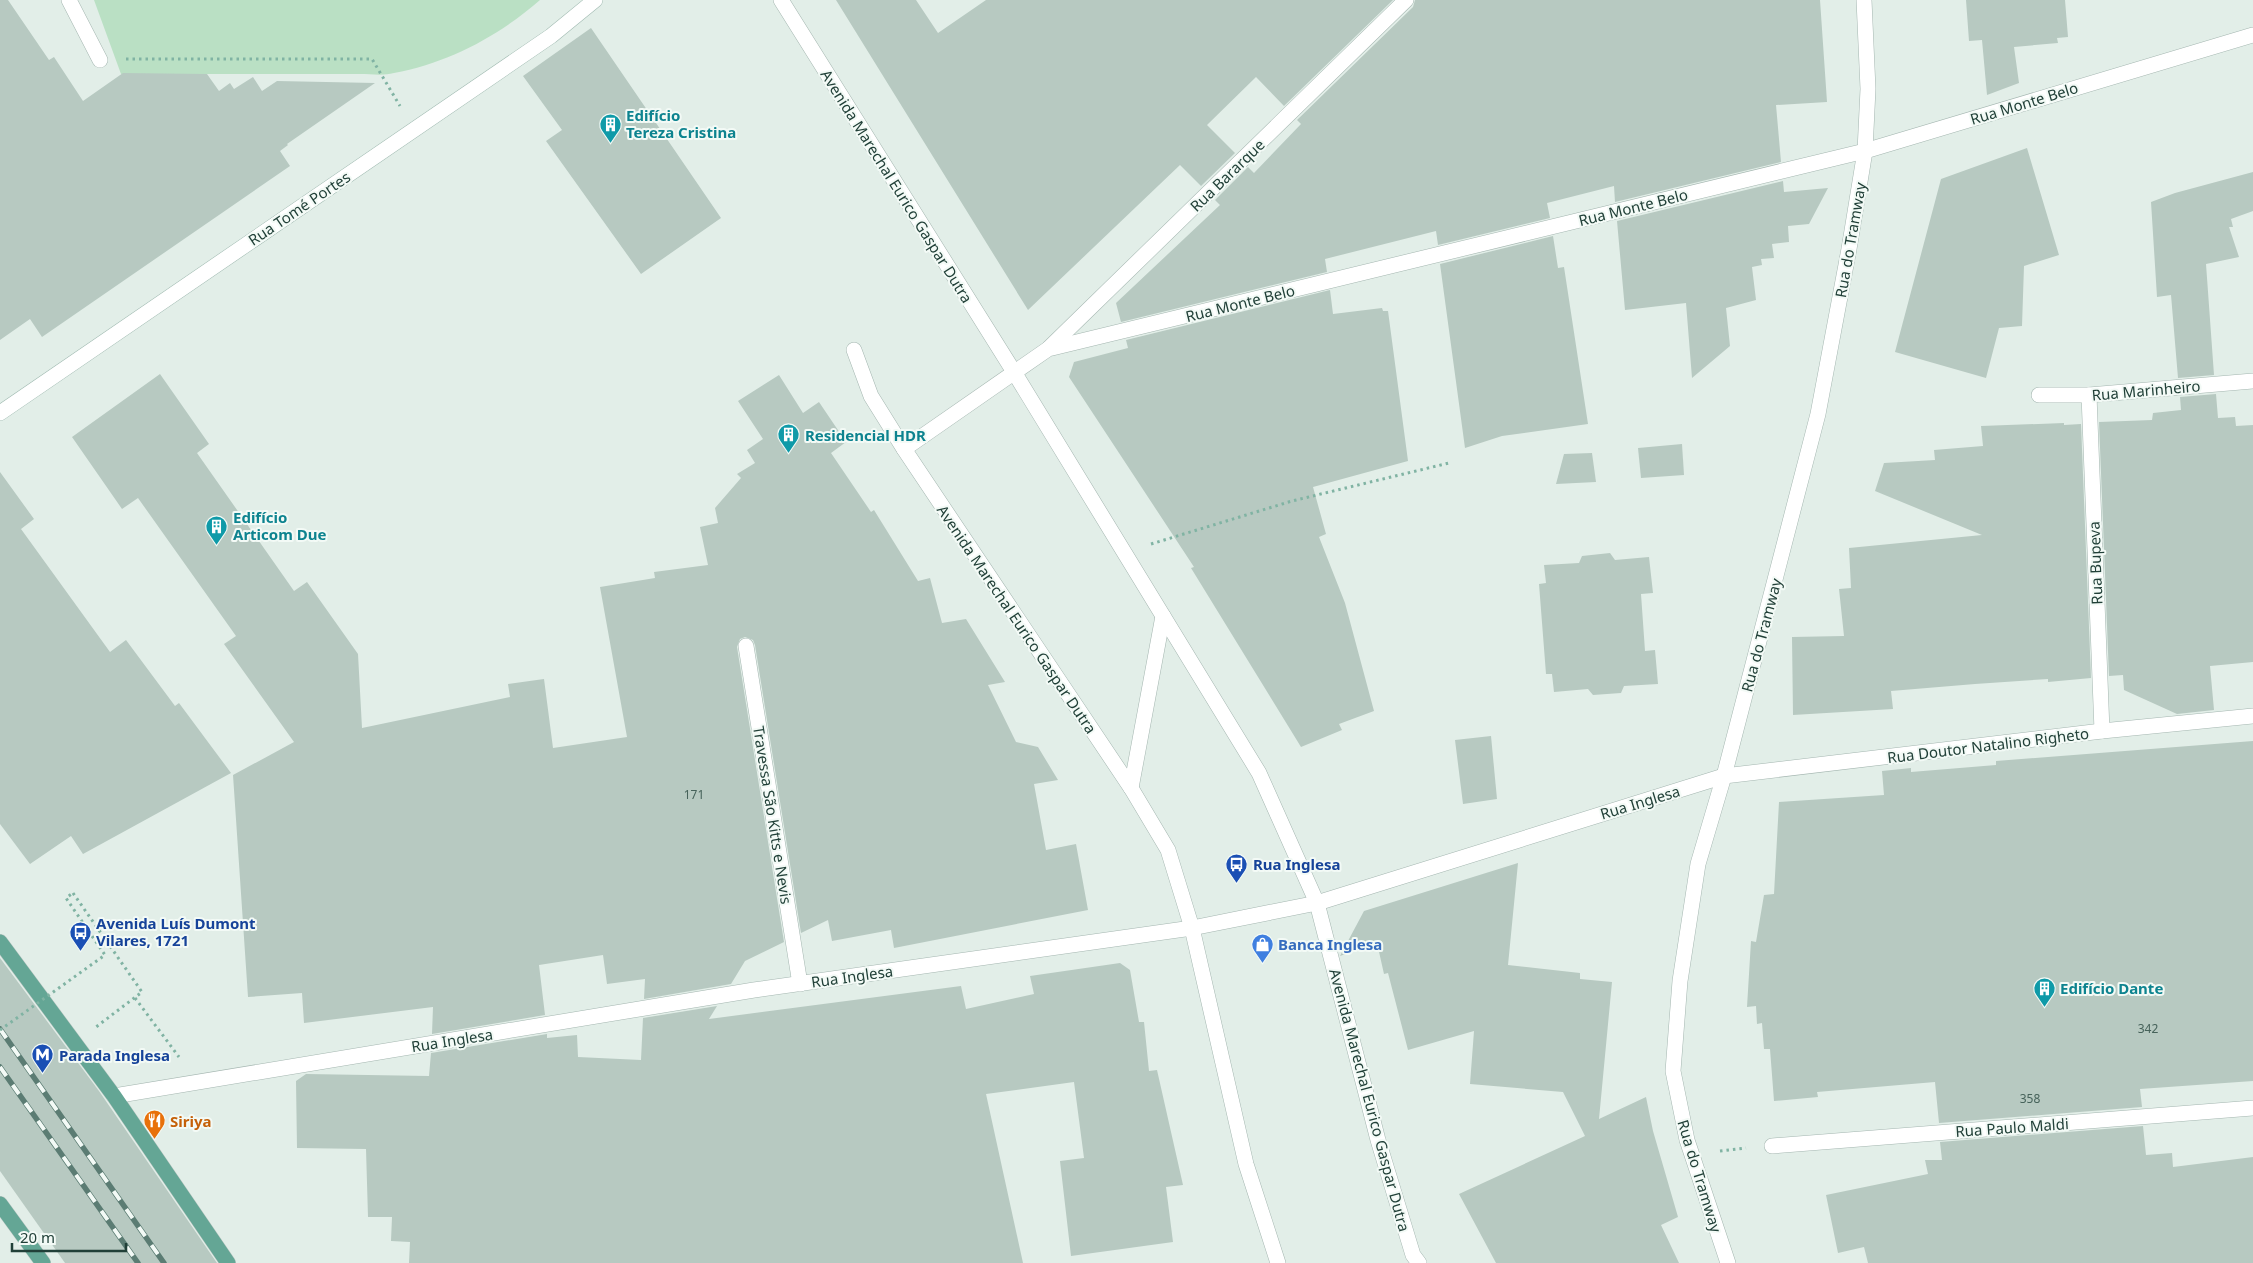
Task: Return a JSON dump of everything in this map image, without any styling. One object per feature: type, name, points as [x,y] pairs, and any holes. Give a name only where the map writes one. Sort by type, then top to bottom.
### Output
[{"type":"main road","points":[[0,942],[114,1096],[228,1263]]},
{"type":"main road","points":[[0,1204],[43,1263]]},
{"type":"street","points":[[69,0],[100,60]]},
{"type":"street","name":"Rua Tomé Portes","points":[[1,411],[551,36],[595,0]]},
{"type":"street","name":"Avenida Marechal Eurico Gaspar Dutra","points":[[781,0],[1014,372],[1260,773],[1317,903],[1378,1140],[1413,1255],[1419,1263]]},
{"type":"street","name":"Rua Bararque","points":[[1048,349],[1406,0]]},
{"type":"street","name":"Rua do Tramway","points":[[1728,1263],[1691,1154],[1672,1071],[1680,981],[1698,864],[1724,776],[1818,414],[1849,249],[1865,150],[1868,89],[1864,0]]},
{"type":"street","name":"Rua Monte Belo","points":[[1014,372],[1048,349],[1865,150],[2253,35]]},
{"type":"street","name":"Avenida Marechal Eurico Gaspar Dutra","points":[[854,350],[871,396],[904,449],[1130,788],[1168,850],[1192,928],[1246,1164],[1278,1263]]},
{"type":"street","points":[[904,449],[1014,372]]},
{"type":"street","name":"Rua Marinheiro","points":[[2039,395],[2089,395],[2253,381]]},
{"type":"street","name":"Rua Bupeva","points":[[2089,395],[2102,731]]},
{"type":"street","points":[[1130,788],[1163,616]]},
{"type":"street","name":"Travessa São Kitts e Nevis","points":[[746,646],[800,984]]},
{"type":"street","name":"Rua Doutor Natalino Righeto","points":[[1724,776],[2102,731],[2253,716]]},
{"type":"street","name":"Rua Inglesa","points":[[114,1096],[800,984],[1192,928],[1317,903],[1724,776]]},
{"type":"street","name":"Rua Paulo Maldi","points":[[1772,1146],[2253,1108]]},
{"type":"path","points":[[100,60],[372,58],[414,130]]},
{"type":"path","points":[[1124,552],[1292,501],[1449,463]]},
{"type":"path","points":[[0,1030],[105,955],[66,898],[73,893],[142,992],[76,1043]]},
{"type":"path","points":[[135,998],[198,1081]]},
{"type":"path","points":[[1691,1154],[1772,1146]]},
{"type":"green space","points":[[94,0],[540,0],[490,36],[453,55],[414,68],[381,75],[121,74]]},
{"type":"building","points":[[0,0],[8,0],[49,60],[54,57],[83,101],[123,73],[207,74],[219,91],[230,83],[234,89],[253,77],[262,91],[277,81],[375,83],[287,144],[280,151],[290,166],[42,337],[30,319],[0,340]]},
{"type":"building","points":[[836,0],[916,0],[938,33],[986,0],[1393,0],[1284,106],[1256,77],[1207,125],[1235,153],[1201,186],[1180,165],[1028,310]]},
{"type":"building","points":[[1415,0],[1820,0],[1827,102],[1776,105],[1781,162],[1615,202],[1614,186],[1547,203],[1550,218],[1438,245],[1436,231],[1325,259],[1327,272],[1121,322],[1116,303],[1220,205],[1215,200],[1248,167],[1254,173],[1301,124],[1297,120],[1413,7]]},
{"type":"building","points":[[1966,0],[2065,0],[2068,37],[2057,38],[2058,43],[2014,47],[2019,83],[1987,95],[1982,40],[1969,41]]},
{"type":"building","points":[[591,28],[721,218],[641,274],[546,141],[562,130],[523,76]]},
{"type":"building","points":[[2027,148],[2059,255],[2024,266],[2022,326],[1999,328],[1986,378],[1895,352],[1941,179]]},
{"type":"building","points":[[2253,172],[2253,211],[2231,219],[2233,227],[2229,227],[2239,257],[2206,264],[2214,375],[2178,378],[2171,295],[2157,297],[2151,202],[2175,193]]},
{"type":"building","points":[[1783,181],[1784,192],[1828,188],[1809,224],[1788,226],[1789,242],[1772,244],[1774,258],[1761,259],[1762,265],[1752,267],[1756,300],[1726,308],[1730,346],[1692,378],[1686,303],[1625,310],[1617,221]]},
{"type":"building","points":[[1553,236],[1558,268],[1564,267],[1588,424],[1502,436],[1465,448],[1440,264]]},
{"type":"building","points":[[1330,290],[1333,314],[1382,308],[1383,311],[1388,311],[1408,461],[1313,487],[1326,534],[1319,537],[1345,603],[1374,711],[1339,724],[1342,730],[1301,747],[1191,568],[1194,567],[1069,377],[1074,362],[1128,348],[1126,340]]},
{"type":"building","points":[[160,374],[209,444],[197,453],[294,591],[307,582],[358,654],[362,728],[510,697],[508,684],[544,679],[553,748],[627,737],[600,587],[655,578],[654,572],[708,565],[700,527],[718,523],[715,508],[741,478],[737,474],[755,463],[747,450],[763,439],[738,401],[779,375],[803,413],[819,402],[846,442],[831,453],[871,512],[874,510],[918,581],[930,578],[942,623],[966,619],[1005,682],[988,685],[1016,742],[1038,747],[1058,780],[1034,784],[1046,850],[1076,844],[1088,910],[894,948],[891,930],[832,941],[828,920],[801,933],[755,645],[753,640],[745,637],[740,639],[737,647],[784,942],[745,961],[731,984],[644,999],[645,979],[607,984],[603,955],[539,965],[545,1015],[432,1034],[433,1007],[304,1023],[302,993],[248,997],[233,775],[294,742],[224,644],[236,636],[138,498],[122,509],[72,437]]},
{"type":"building","points":[[2216,394],[2218,418],[2235,417],[2236,426],[2253,425],[2253,662],[2210,666],[2214,710],[2177,714],[2124,690],[2123,675],[2109,676],[2099,422],[2152,420],[2153,413],[2181,410],[2180,397]]},
{"type":"building","points":[[2064,423],[2064,425],[2081,424],[2091,678],[2048,682],[2048,679],[1891,691],[1893,709],[1793,715],[1792,637],[1844,636],[1839,589],[1851,588],[1849,548],[1982,535],[1875,491],[1884,463],[1935,460],[1934,450],[1983,446],[1981,426]]},
{"type":"building","points":[[1682,444],[1684,475],[1641,478],[1638,448]]},
{"type":"building","points":[[1592,453],[1596,482],[1556,484],[1564,454]]},
{"type":"building","points":[[0,472],[34,519],[21,529],[110,652],[126,640],[175,706],[179,703],[231,773],[83,854],[71,836],[30,864],[0,824]]},
{"type":"building","points":[[1610,553],[1615,560],[1649,557],[1653,593],[1641,594],[1645,651],[1655,650],[1658,684],[1624,686],[1621,693],[1593,695],[1588,689],[1554,692],[1552,674],[1546,674],[1539,584],[1546,583],[1544,565],[1579,563],[1582,556]]},
{"type":"building","points":[[1491,736],[1497,799],[1463,804],[1455,740]]},
{"type":"building","points":[[2253,741],[2253,1081],[2140,1089],[2142,1107],[1939,1123],[1935,1082],[1817,1092],[1818,1097],[1774,1101],[1770,1049],[1764,1049],[1762,1023],[1757,1024],[1756,1006],[1747,1007],[1751,941],[1756,942],[1764,895],[1774,894],[1779,802],[1884,795],[1882,771],[1911,768],[1911,772],[1996,765],[1996,761]]},
{"type":"building","points":[[1518,863],[1508,965],[1580,973],[1580,979],[1612,982],[1599,1119],[1646,1097],[1653,1131],[1678,1217],[1661,1225],[1679,1263],[1496,1263],[1459,1194],[1585,1136],[1563,1092],[1470,1084],[1474,1031],[1408,1050],[1388,973],[1384,974],[1377,943],[1340,956],[1364,911]]},
{"type":"building","name":"Parada Inglesa","points":[[0,958],[99,1091],[217,1263],[65,1263],[0,1171]]},
{"type":"building","points":[[1120,963],[1130,970],[1139,1022],[1144,1022],[1149,1071],[1157,1070],[1183,1185],[1166,1187],[1173,1242],[1071,1256],[1060,1161],[1084,1158],[1074,1082],[986,1094],[1023,1263],[409,1263],[410,1242],[391,1241],[392,1217],[368,1217],[366,1149],[297,1148],[296,1081],[306,1074],[429,1076],[431,1053],[547,1034],[547,1038],[577,1035],[578,1057],[641,1060],[643,1018],[717,1006],[709,1019],[961,986],[966,1009],[1034,994],[1030,976]]},
{"type":"building","points":[[2143,1126],[2146,1155],[2172,1153],[2173,1167],[2253,1157],[2253,1263],[1868,1263],[1864,1247],[1838,1253],[1826,1195],[1928,1174],[1925,1160],[1942,1160],[1940,1142]]},
{"type":"railway","points":[[0,1029],[164,1263]]},
{"type":"railway","points":[[0,1067],[138,1263]]},
{"type":"place","name":"Edifício Tereza Cristina","points":[[610,143]]},
{"type":"place","name":"Residencial HDR","points":[[789,454]]},
{"type":"place","name":"Edifício Articom Due","points":[[217,545]]},
{"type":"place","name":"Rua Inglesa","points":[[1237,883]]},
{"type":"place","name":"Avenida Luís Dumont Vilares, 1721","points":[[80,951]]},
{"type":"place","name":"Banca Inglesa","points":[[1262,963]]},
{"type":"place","name":"Edifício Dante","points":[[2044,1007]]},
{"type":"place","name":"Parada Inglesa","points":[[43,1074]]},
{"type":"place","name":"Siriya","points":[[154,1140]]}]
